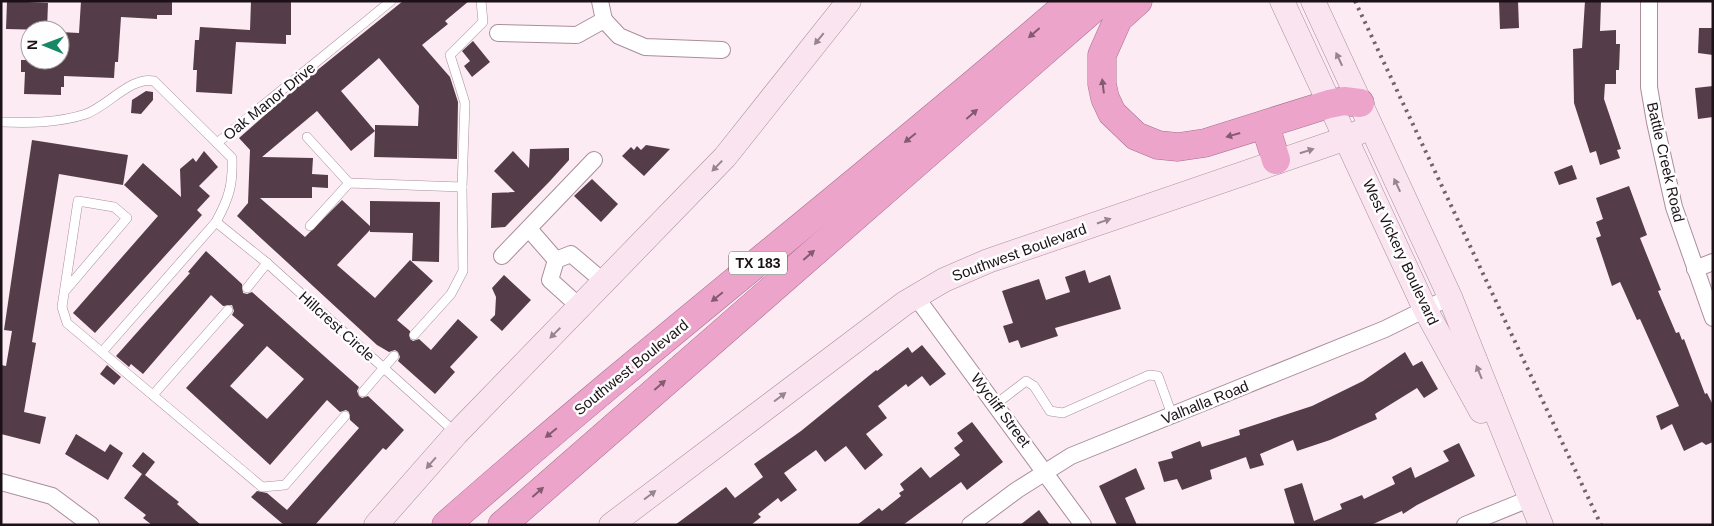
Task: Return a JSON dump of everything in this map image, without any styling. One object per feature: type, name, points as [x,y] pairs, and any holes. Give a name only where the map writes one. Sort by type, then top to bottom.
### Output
[{"type":"highway","name":"Southwest Boulevard","points":[[446,525],[536,446],[944,110],[1071,1]]},
{"type":"highway","name":"Southwest Boulevard","points":[[502,525],[1102,1]]},
{"type":"highway","points":[[1138,1],[1118,19],[1102,55],[1102,84],[1105,98],[1112,113],[1136,136],[1158,145],[1178,147],[1205,143],[1344,101],[1365,115]]},
{"type":"highway","points":[[1265,125],[1276,160]]},
{"type":"main road","points":[[376,525],[456,434],[725,157],[850,1]]},
{"type":"main road","name":"West Vickery Boulevard","points":[[1282,1],[1425,309],[1529,498]]},
{"type":"main road","name":"West Vickery Boulevard","points":[[1313,1],[1450,297],[1541,525]]},
{"type":"main road","name":"Southwest Boulevard","points":[[612,525],[905,303],[944,280],[988,261],[1276,160],[1347,138],[1365,115]]},
{"type":"street","points":[[600,1],[604,20],[619,36],[645,47],[722,50]]},
{"type":"street","name":"Battle Creek Road","points":[[1649,1],[1649,87],[1655,122],[1674,207],[1713,318]]},
{"type":"street","points":[[498,33],[577,35],[604,20]]},
{"type":"street","points":[[502,256],[594,160]]},
{"type":"street","points":[[529,229],[556,260]]},
{"type":"street","points":[[556,260],[571,254],[604,282]]},
{"type":"street","points":[[556,260],[550,280],[580,307]]},
{"type":"street","points":[[1695,269],[1713,262]]},
{"type":"street","name":"Wycliff Street","points":[[916,297],[1084,525]]},
{"type":"street","name":"Valhalla Road","points":[[970,525],[1046,471],[1071,456],[1385,329],[1450,297]]},
{"type":"street","points":[[1,482],[52,496],[91,525]]},
{"type":"street","points":[[1465,525],[1529,498]]},
{"type":"lane","name":"Oak Manor Drive","points":[[1,122],[30,123],[71,118],[98,109],[138,82],[146,79],[154,80],[217,143],[391,1]]},
{"type":"lane","points":[[414,334],[452,294],[463,271],[462,187],[465,103],[450,54],[482,22],[481,1]]},
{"type":"lane","points":[[307,137],[349,183],[462,187]]},
{"type":"lane","points":[[102,352],[216,222],[229,198],[233,175],[232,158],[217,143]]},
{"type":"lane","points":[[310,226],[349,183]]},
{"type":"lane","points":[[64,292],[127,218],[114,206],[78,201],[64,292],[62,308],[67,323],[262,487],[286,485],[345,416]]},
{"type":"lane","name":"Hillcrest Circle","points":[[216,222],[267,263],[456,434]]},
{"type":"lane","points":[[247,288],[267,263]]},
{"type":"lane","points":[[153,395],[228,310]]},
{"type":"lane","points":[[363,392],[394,356]]},
{"type":"lane","points":[[996,404],[1026,381],[1034,386],[1050,411],[1063,413],[1149,375],[1158,376],[1172,415]]},
{"type":"building","points":[[7,1],[48,3],[47,20],[20,20],[20,29],[6,29]]},
{"type":"building","points":[[81,1],[172,1],[172,15],[157,15],[157,19],[121,17],[118,62],[115,62],[114,78],[64,76],[64,87],[61,87],[61,95],[24,94],[25,72],[21,72],[21,70],[70,70],[70,33],[79,33]]},
{"type":"building","points":[[251,1],[291,1],[291,35],[286,35],[286,44],[236,42],[232,94],[196,92],[197,70],[193,70],[195,40],[199,40],[200,27],[250,30]]},
{"type":"building","points":[[403,1],[469,1],[445,21],[448,24],[422,45],[450,77],[458,102],[457,159],[374,157],[375,131],[351,151],[317,111],[262,157],[313,158],[312,174],[328,175],[328,188],[312,187],[312,198],[260,198],[305,237],[342,200],[370,226],[370,201],[440,202],[439,262],[412,261],[413,233],[370,232],[370,230],[337,265],[375,298],[410,260],[433,281],[397,320],[410,331],[410,339],[413,341],[419,339],[431,350],[458,319],[478,337],[450,367],[455,372],[435,394],[398,361],[400,357],[398,352],[395,350],[389,352],[377,345],[237,216],[248,203],[250,150],[239,138],[305,80]],"holes":[[[379,58],[419,106],[418,126],[375,125],[375,131],[341,91]]]},
{"type":"building","points":[[1499,1],[1518,1],[1519,28],[1500,29]]},
{"type":"building","points":[[1585,1],[1601,1],[1600,31],[1616,30],[1616,44],[1620,44],[1619,70],[1616,70],[1616,84],[1605,84],[1604,99],[1621,149],[1617,150],[1620,158],[1600,165],[1596,151],[1590,153],[1574,103],[1573,49],[1582,48]]},
{"type":"building","points":[[1699,28],[1713,28],[1713,55],[1698,53]]},
{"type":"building","points":[[473,41],[490,62],[472,77],[464,66],[470,61],[462,51]]},
{"type":"building","points":[[1713,86],[1713,117],[1698,119],[1695,88]]},
{"type":"building","points":[[146,91],[153,92],[153,100],[141,114],[131,113],[132,100]]},
{"type":"building","points":[[32,140],[128,155],[123,185],[59,174],[32,342],[36,343],[24,412],[46,417],[40,444],[1,434],[1,365],[6,366],[12,331],[4,330]]},
{"type":"building","points":[[646,145],[670,149],[644,176],[622,156],[631,147],[634,150],[637,146],[641,150]]},
{"type":"building","points":[[569,148],[569,160],[550,181],[505,227],[491,228],[492,193],[515,192],[494,171],[513,151],[529,168],[530,149]]},
{"type":"building","points":[[204,151],[218,167],[199,186],[210,196],[197,210],[202,215],[95,333],[73,313],[158,216],[124,185],[143,163],[181,197],[180,169],[193,158],[196,162]]},
{"type":"building","points":[[1572,165],[1577,179],[1559,185],[1554,172]]},
{"type":"building","points":[[592,179],[618,204],[601,222],[574,196]]},
{"type":"building","points":[[1629,186],[1647,235],[1640,238],[1661,290],[1658,291],[1676,333],[1679,332],[1682,340],[1684,339],[1705,394],[1707,393],[1713,405],[1713,442],[1706,445],[1702,442],[1684,451],[1672,424],[1661,430],[1656,416],[1679,406],[1640,319],[1637,320],[1620,282],[1612,286],[1596,238],[1601,236],[1596,222],[1603,219],[1596,198]]},
{"type":"building","points":[[206,251],[242,284],[243,293],[252,292],[359,387],[357,391],[359,396],[362,398],[368,396],[404,430],[386,450],[383,448],[315,525],[284,525],[251,497],[257,491],[267,493],[287,510],[359,428],[350,420],[349,412],[346,410],[340,412],[327,400],[270,465],[186,388],[244,325],[232,315],[234,311],[232,305],[223,306],[211,295],[143,374],[131,364],[129,367],[116,356],[190,273],[188,272]],"holes":[[[267,346],[304,379],[267,419],[230,386]]]},
{"type":"building","points":[[1085,270],[1089,283],[1110,275],[1121,309],[1055,328],[1058,336],[1021,348],[1018,340],[1009,343],[1003,326],[1013,323],[1002,291],[1039,279],[1046,300],[1070,292],[1065,277]]},
{"type":"building","points":[[504,275],[531,300],[502,331],[490,320],[495,315],[496,297],[492,288]]},
{"type":"building","points":[[922,345],[946,374],[930,386],[922,376],[908,387],[906,384],[878,406],[887,418],[866,434],[883,455],[865,470],[846,446],[825,462],[816,450],[784,473],[797,490],[781,502],[778,498],[758,514],[761,517],[751,525],[675,525],[726,487],[735,498],[763,477],[754,464],[801,431],[876,370],[908,347],[912,353]]},
{"type":"building","points":[[1405,352],[1413,366],[1422,361],[1438,389],[1424,398],[1417,388],[1375,414],[1377,419],[1330,440],[1297,451],[1293,440],[1260,454],[1264,465],[1250,469],[1246,457],[1210,470],[1212,479],[1182,490],[1177,479],[1164,482],[1158,462],[1173,458],[1171,452],[1200,441],[1202,447],[1240,435],[1239,430],[1312,406],[1363,381]]},
{"type":"building","points":[[107,365],[121,377],[114,385],[100,374]]},
{"type":"building","points":[[972,422],[1003,462],[967,490],[961,482],[903,525],[857,525],[879,508],[882,511],[901,496],[899,493],[904,490],[900,484],[921,467],[930,478],[960,455],[954,448],[963,441],[957,433]]},
{"type":"building","points":[[76,434],[105,452],[110,444],[123,453],[108,480],[65,454]]},
{"type":"building","points":[[1459,443],[1475,476],[1403,514],[1402,511],[1371,525],[1295,525],[1284,489],[1302,483],[1314,521],[1342,509],[1340,504],[1362,495],[1364,499],[1395,484],[1392,477],[1411,467],[1415,478],[1449,461],[1443,451]]},
{"type":"building","points":[[143,452],[155,462],[145,475],[179,502],[177,504],[201,525],[152,525],[143,518],[146,515],[124,498],[142,474],[132,466]]},
{"type":"building","points":[[1136,468],[1145,489],[1125,498],[1137,525],[1117,525],[1099,486]]},
{"type":"building","points":[[1039,510],[1050,525],[1020,525]]},
{"type":"railway","points":[[1355,1],[1601,525]]}]
